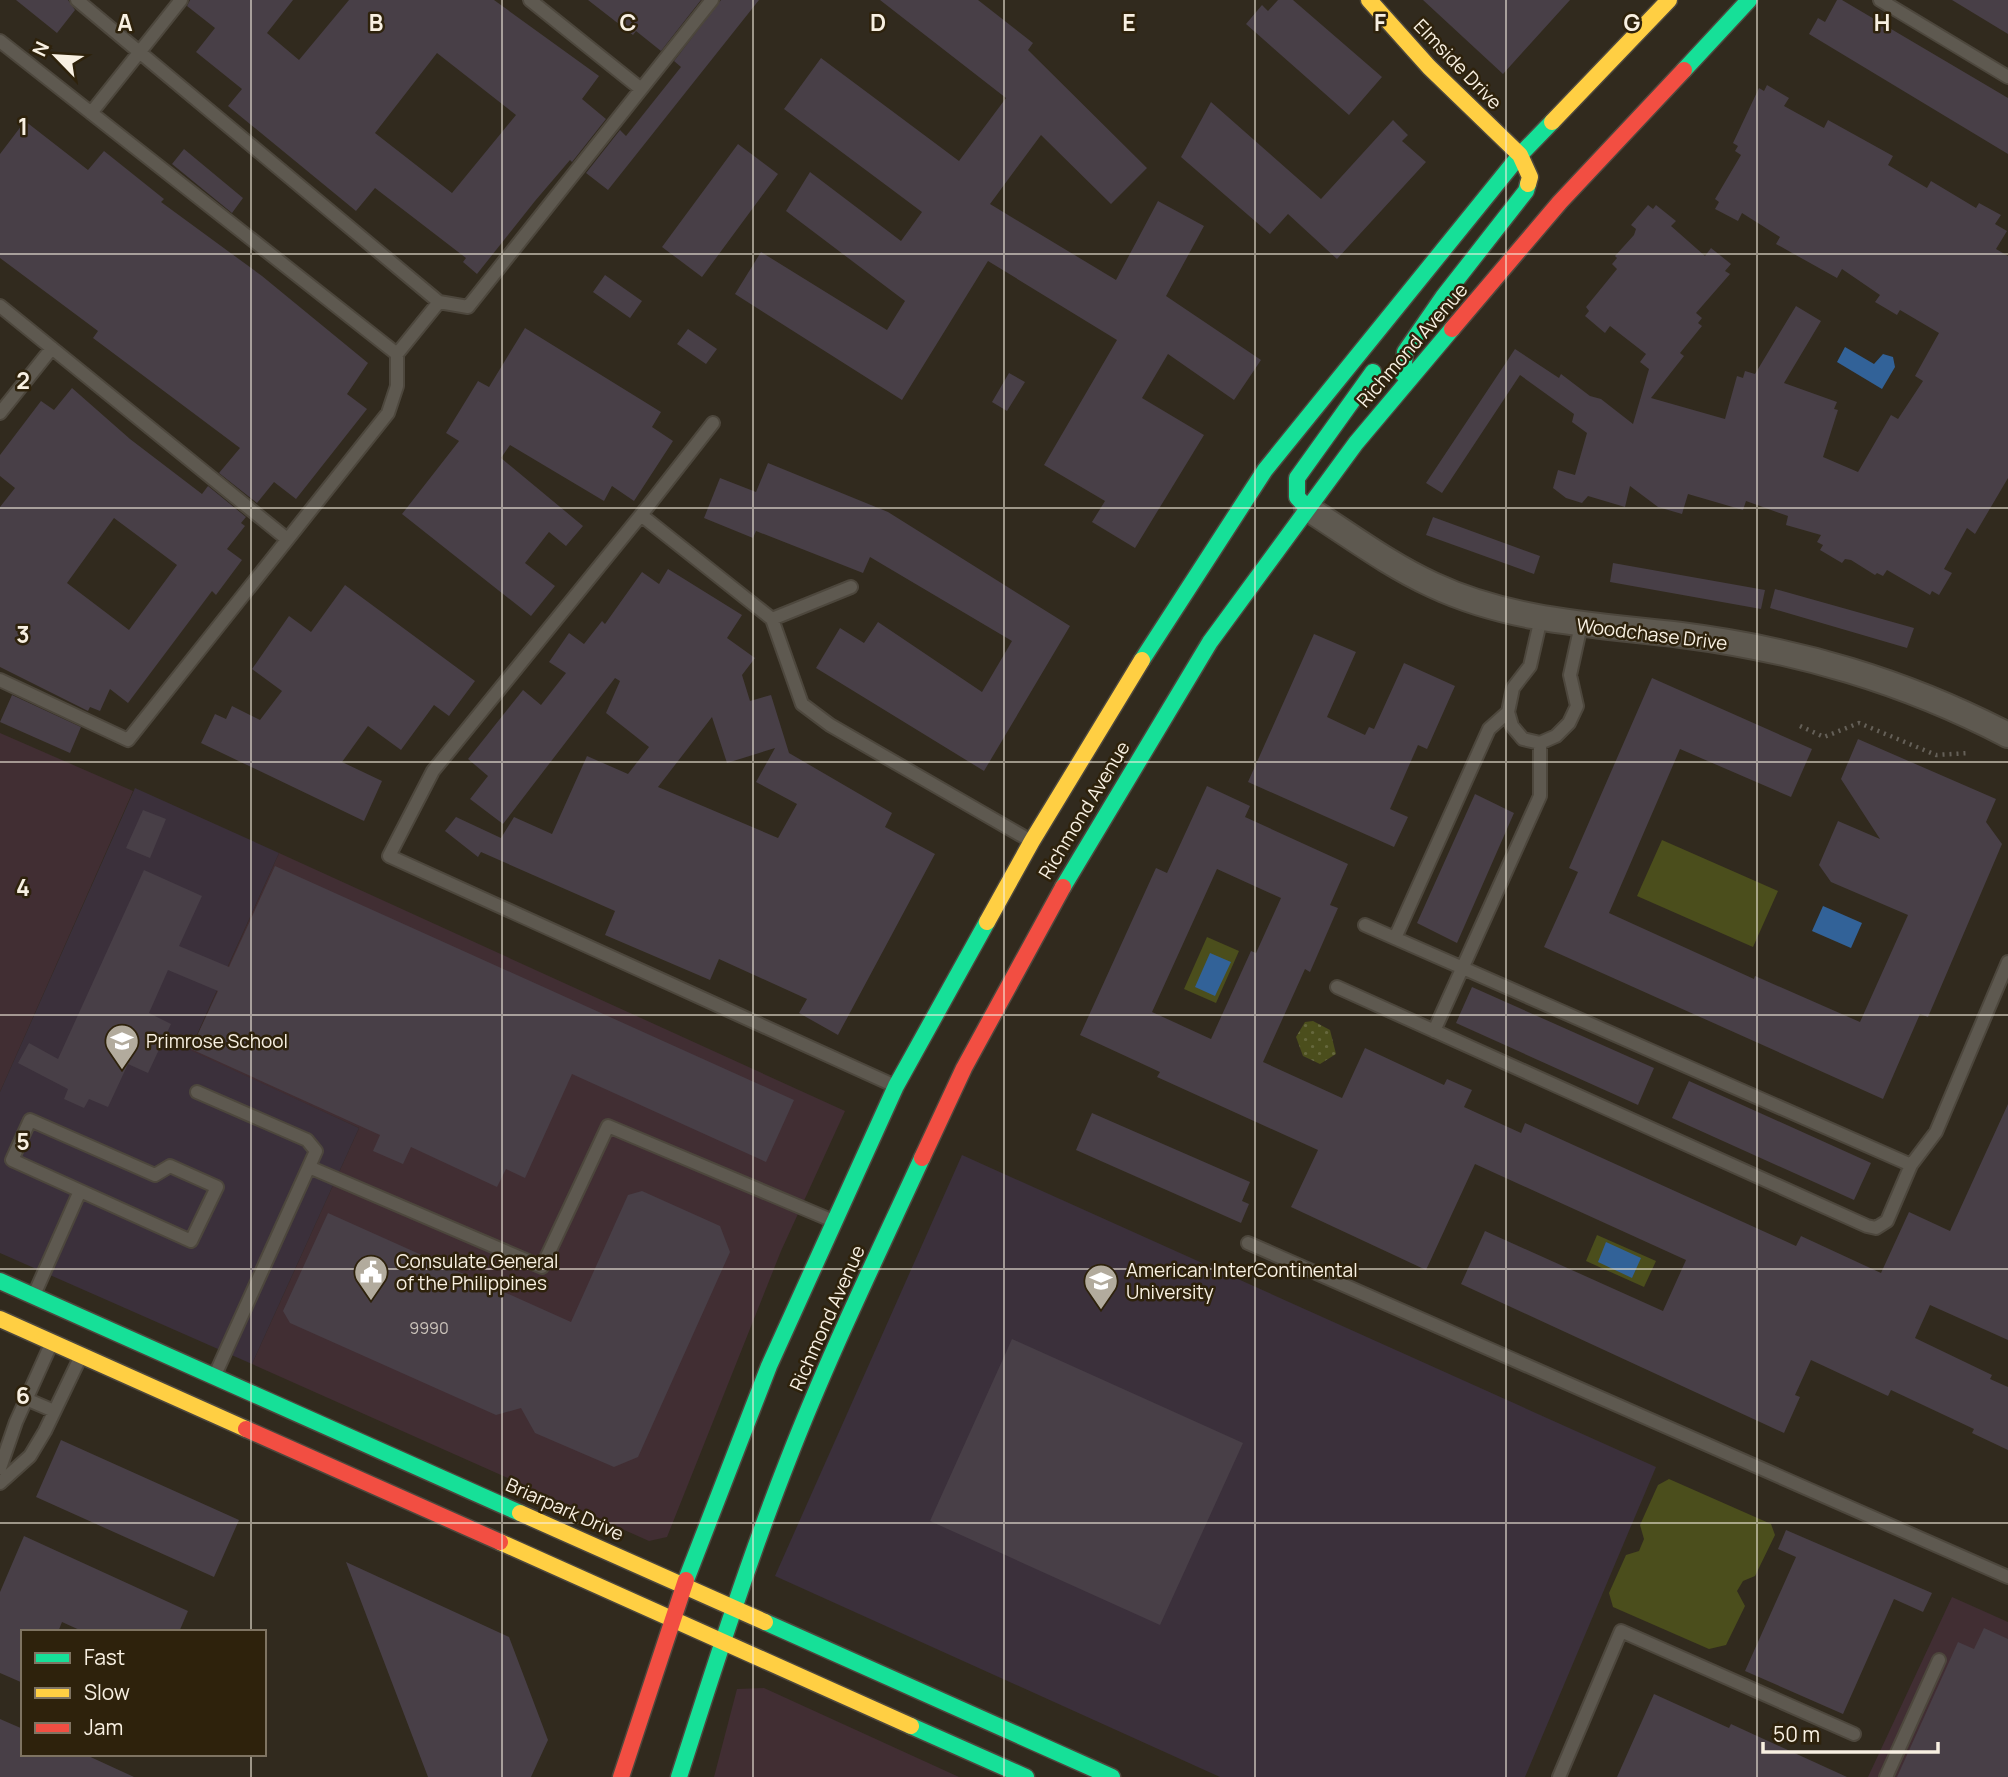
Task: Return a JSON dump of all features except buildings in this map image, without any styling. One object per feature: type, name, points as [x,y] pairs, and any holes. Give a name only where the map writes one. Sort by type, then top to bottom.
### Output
[{"type":"main road","name":"Elmside Drive","points":[[1369,0],[1429,67],[1520,155]]},
{"type":"main road","name":"Richmond Avenue","points":[[621,1777],[671,1618],[769,1366],[840,1223],[896,1086],[1171,613],[1252,489],[1396,307],[1520,155],[1669,0]]},
{"type":"main road","name":"Richmond Avenue","points":[[679,1777],[734,1606],[788,1459],[880,1232],[1068,864],[1210,642],[1356,443],[1560,202],[1749,0]]},
{"type":"main road","points":[[1401,389],[1405,352],[1526,191],[1531,177],[1520,155]]},
{"type":"main road","points":[[1307,508],[1297,497],[1297,478],[1384,354],[1396,307]]},
{"type":"main road","name":"Briarpark Drive","points":[[0,1281],[734,1606],[1112,1777]]},
{"type":"main road","points":[[0,1319],[1026,1777]]},
{"type":"street","name":"Woodchase Drive","points":[[1307,508],[1434,585],[1496,607],[1581,625],[1683,635],[1812,658],[1931,698],[2008,735]]},
{"type":"lane","points":[[76,0],[439,302],[468,307],[712,0]]},
{"type":"lane","points":[[91,113],[181,0]]},
{"type":"lane","points":[[530,0],[640,89]]},
{"type":"lane","points":[[1880,0],[2008,78]]},
{"type":"lane","points":[[0,41],[397,354]]},
{"type":"lane","points":[[0,680],[128,740],[388,413],[397,386],[397,354],[439,302]]},
{"type":"lane","points":[[0,306],[287,539]]},
{"type":"lane","points":[[0,413],[52,348]]},
{"type":"lane","points":[[713,422],[433,771],[389,856],[896,1086]]},
{"type":"lane","points":[[641,515],[772,619],[802,704],[830,725],[1037,844]]},
{"type":"lane","points":[[772,619],[851,587]]},
{"type":"lane","points":[[1541,618],[1530,666],[1513,688],[1508,712],[1512,726],[1523,739],[1540,743],[1556,736],[1569,723],[1577,706],[1570,675],[1581,625]]},
{"type":"lane","points":[[1395,938],[1489,729],[1508,712]]},
{"type":"lane","points":[[1434,1031],[1540,796],[1540,743]]},
{"type":"lane","points":[[1365,925],[1911,1165]]},
{"type":"lane","points":[[1337,987],[1876,1228],[1887,1221],[1911,1165],[1936,1132],[2008,962]]},
{"type":"lane","points":[[197,1092],[307,1140],[316,1152],[215,1376]]},
{"type":"lane","points":[[30,1120],[155,1175],[170,1166],[216,1186],[191,1241],[80,1191],[12,1160],[30,1120]]},
{"type":"lane","points":[[309,1167],[542,1266],[608,1126],[840,1223]]},
{"type":"lane","points":[[34,1296],[80,1191]]},
{"type":"lane","points":[[1248,1242],[2008,1577]]},
{"type":"lane","points":[[0,1468],[26,1399],[52,1342]]},
{"type":"lane","points":[[0,1483],[30,1456],[81,1355]]},
{"type":"lane","points":[[26,1399],[54,1411]]},
{"type":"lane","points":[[1559,1777],[1621,1631],[1854,1734]]},
{"type":"lane","points":[[1886,1777],[1939,1660]]},
{"type":"path","points":[[1800,726],[1824,737],[1860,723],[1936,755],[1969,753]]},
{"type":"shaded area","points":[[0,733],[133,791],[0,1092]]},
{"type":"shaded area","name":"Primrose School","points":[[135,788],[279,853],[190,1050],[359,1128],[252,1364],[0,1253],[0,1092]]},
{"type":"shaded area","points":[[279,853],[845,1111],[781,1251],[667,1537],[649,1541],[252,1364],[359,1128],[190,1051]]},
{"type":"shaded area","name":"American InterContinental University","points":[[962,1155],[1656,1467],[1525,1777],[1220,1777],[775,1576]]},
{"type":"shaded area","points":[[1952,1597],[2008,1622],[2008,1777],[1868,1777]]},
{"type":"shaded area","points":[[764,1688],[959,1777],[714,1777],[737,1689]]},
{"type":"green space","points":[[1662,840],[1778,891],[1753,947],[1637,896]]},
{"type":"green space","points":[[1207,937],[1239,951],[1216,1003],[1184,989]]},
{"type":"green space","points":[[1313,1021],[1330,1030],[1336,1054],[1320,1064],[1303,1056],[1296,1037],[1305,1022]]},
{"type":"green space","points":[[1597,1235],[1656,1261],[1644,1287],[1586,1261]]},
{"type":"green space","points":[[1669,1479],[1771,1524],[1775,1535],[1755,1576],[1743,1581],[1737,1591],[1745,1606],[1726,1645],[1709,1649],[1613,1607],[1609,1593],[1626,1555],[1639,1551],[1644,1539],[1640,1525],[1658,1485]]},
{"type":"water","points":[[1845,347],[1874,364],[1883,354],[1893,357],[1895,367],[1882,389],[1837,362]]},
{"type":"water","points":[[1823,906],[1862,923],[1851,948],[1812,931]]},
{"type":"water","points":[[1210,953],[1231,962],[1215,996],[1195,987]]},
{"type":"water","points":[[1606,1242],[1641,1258],[1632,1278],[1598,1262]]},
{"type":"traffic: fast","points":[[1684,70],[1749,0]]},
{"type":"traffic: fast","points":[[1142,660],[1265,470],[1520,155],[1552,122]]},
{"type":"traffic: fast","points":[[1403,374],[1405,352],[1443,297],[1526,191],[1528,184]]},
{"type":"traffic: fast","points":[[1063,887],[1210,642],[1356,443],[1452,329]]},
{"type":"traffic: fast","points":[[1307,508],[1297,497],[1297,478],[1373,372]]},
{"type":"traffic: fast","points":[[686,1580],[769,1366],[896,1086],[987,922]]},
{"type":"traffic: fast","points":[[679,1777],[744,1578],[788,1460],[836,1346],[922,1158]]},
{"type":"traffic: fast","points":[[0,1281],[520,1513]]},
{"type":"traffic: fast","points":[[765,1622],[1112,1777]]},
{"type":"traffic: fast","points":[[911,1726],[1026,1777]]},
{"type":"traffic: slow","points":[[1369,0],[1429,67],[1520,155],[1530,177],[1528,184]]},
{"type":"traffic: slow","points":[[1552,122],[1669,0]]},
{"type":"traffic: slow","points":[[987,922],[1032,841],[1142,660]]},
{"type":"traffic: slow","points":[[0,1319],[246,1429]]},
{"type":"traffic: slow","points":[[520,1513],[765,1622]]},
{"type":"traffic: slow","points":[[500,1542],[911,1726]]},
{"type":"traffic: jam","points":[[1452,329],[1560,202],[1684,70]]},
{"type":"traffic: jam","points":[[922,1158],[964,1068],[1063,887]]},
{"type":"traffic: jam","points":[[246,1429],[500,1542]]},
{"type":"traffic: jam","points":[[621,1777],[686,1580]]},
{"type":"place","name":"Primrose School","points":[[122,1071]]},
{"type":"place","name":"Consulate General of the Philippines","points":[[371,1302]]},
{"type":"place","name":"American InterContinental University","points":[[1101,1311]]}]
